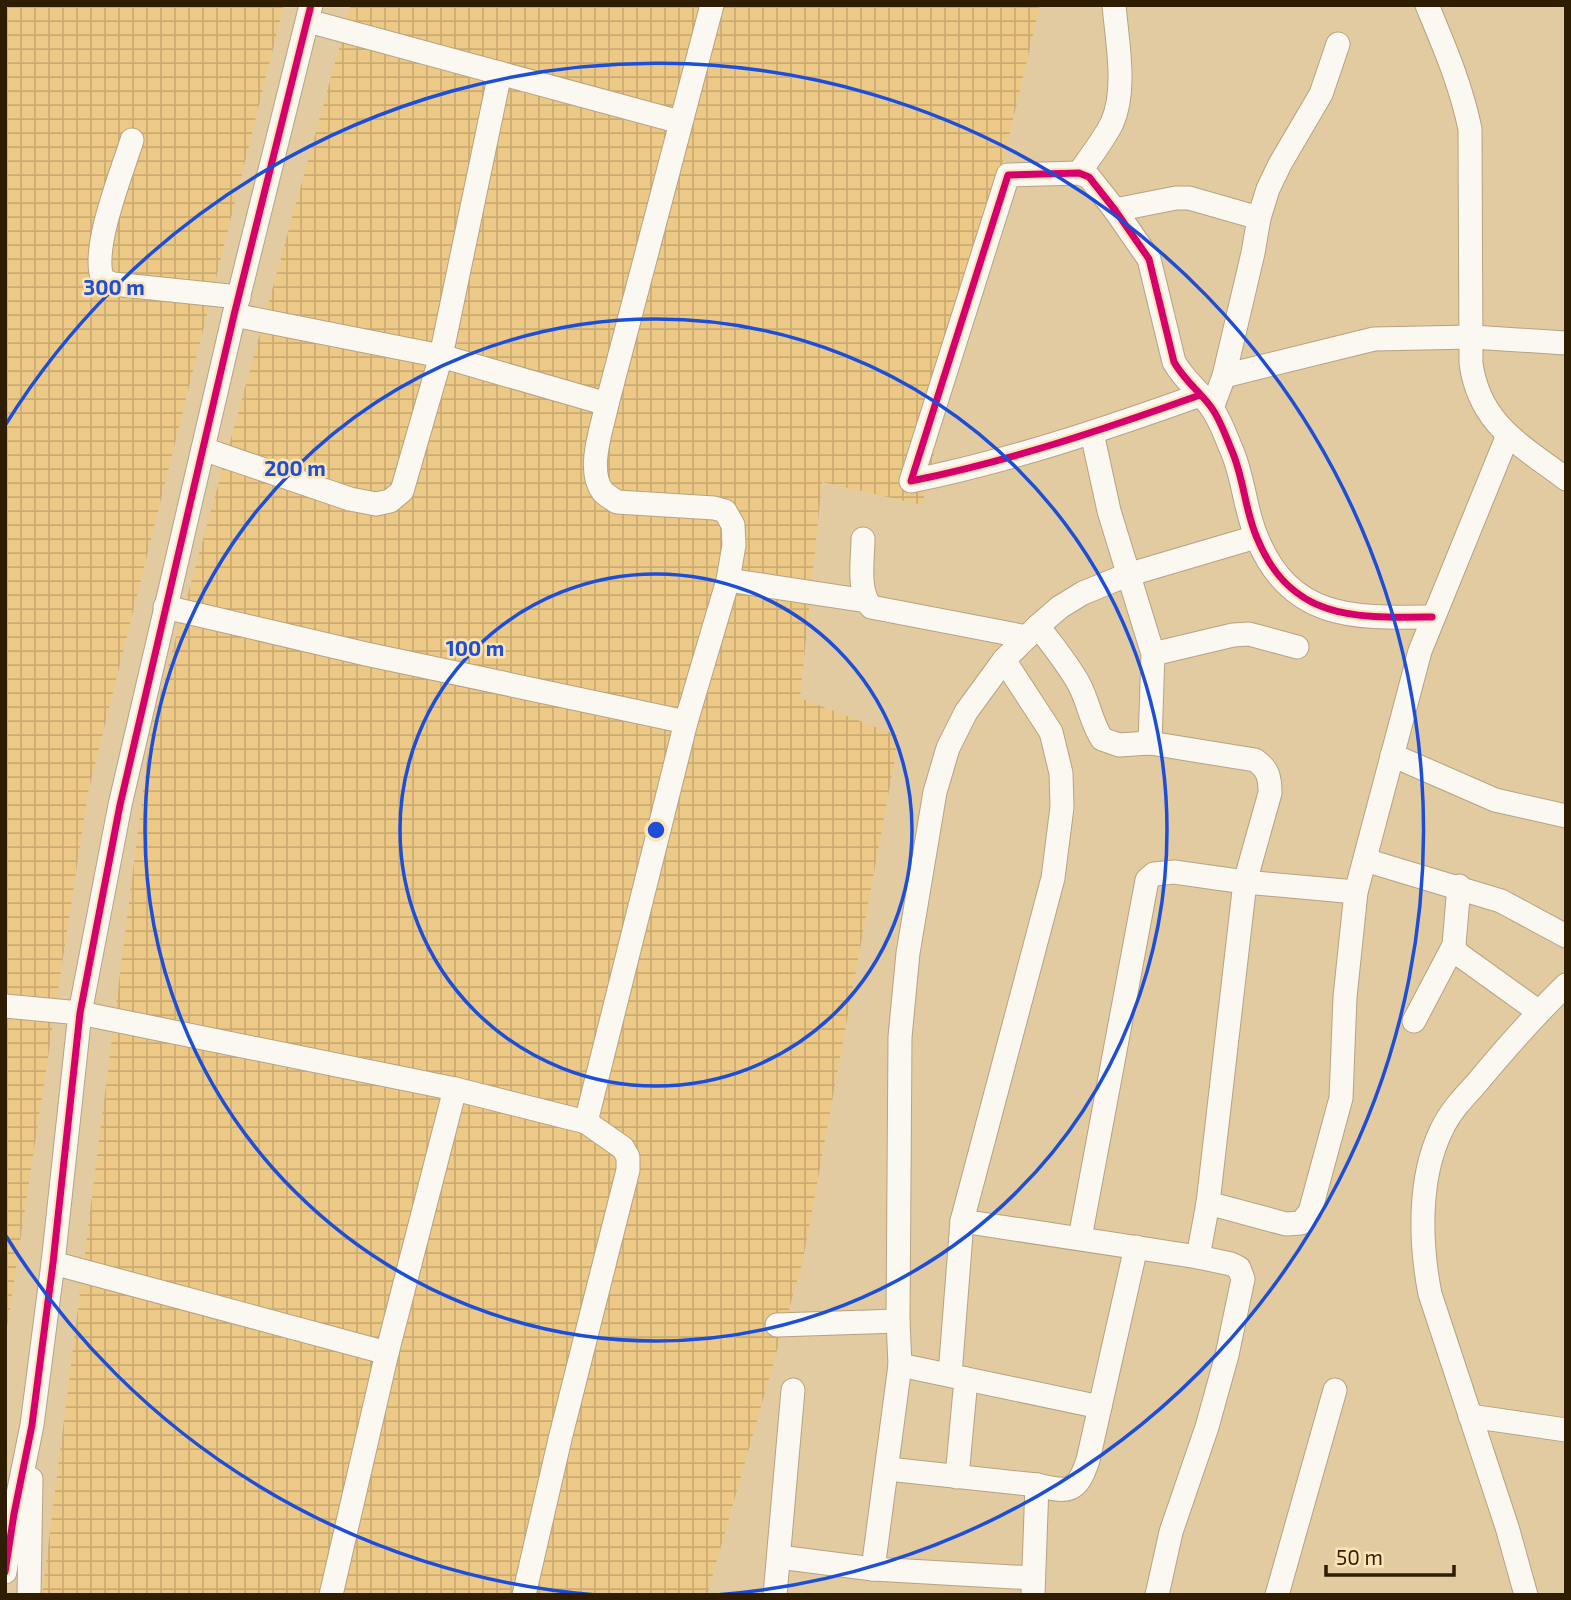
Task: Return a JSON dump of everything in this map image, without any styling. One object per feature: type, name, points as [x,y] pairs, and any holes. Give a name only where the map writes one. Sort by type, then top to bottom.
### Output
[{"type":"street","points":[[586,1122],[686,722],[728,580],[734,545],[733,525],[725,511],[617,502],[604,494],[596,478],[596,458],[607,404],[712,5]]},
{"type":"street","points":[[1079,173],[1112,122],[1120,94],[1114,5]]},
{"type":"street","points":[[1427,5],[1463,95],[1470,129],[1471,363],[1474,383],[1494,422],[1566,479]]},
{"type":"street","points":[[5,1572],[32,1425],[53,1263],[80,1013],[120,805],[165,607],[309,13],[500,73],[680,122]]},
{"type":"street","points":[[1338,44],[1326,83],[1268,189],[1223,376],[1206,402],[971,468],[911,481],[1008,175],[1079,173],[1089,177],[1149,259],[1174,362],[1182,376],[1206,402],[1233,454],[1256,537],[1268,562],[1282,581],[1306,599],[1353,617],[1432,617]]},
{"type":"street","points":[[204,449],[350,499],[376,504],[390,501],[402,491],[441,356],[500,73]]},
{"type":"street","points":[[132,140],[101,242],[99,271],[103,280],[237,306],[441,356],[607,404]]},
{"type":"street","points":[[1115,211],[1176,198],[1189,198],[1259,218]]},
{"type":"street","points":[[1223,376],[1374,339],[1472,337],[1566,343]]},
{"type":"street","points":[[1092,433],[1109,511],[1153,654],[1150,743]]},
{"type":"street","points":[[1208,1203],[1286,1224],[1300,1223],[1310,1212],[1341,1098],[1345,998],[1356,892],[1420,651],[1508,435]]},
{"type":"street","points":[[873,1569],[900,1365],[900,1037],[908,953],[935,792],[948,748],[966,712],[1004,660],[1060,607],[1083,593],[1127,575],[1256,537]]},
{"type":"street","points":[[863,538],[863,577],[867,601],[871,607],[1033,631],[1074,675],[1086,698],[1091,720],[1102,739],[1119,745],[1150,743],[1255,760],[1265,767],[1270,778],[1270,793],[1245,882],[1208,1203],[1198,1256]]},
{"type":"street","points":[[728,580],[867,601]]},
{"type":"street","points":[[165,607],[380,657],[686,722]]},
{"type":"street","points":[[1153,654],[1233,635],[1250,634],[1297,647]]},
{"type":"street","points":[[957,1477],[962,1221],[1053,878],[1062,807],[1061,773],[1051,732],[1004,660]]},
{"type":"street","points":[[1392,755],[1495,800],[1566,817]]},
{"type":"street","points":[[1365,860],[1501,901],[1566,936]]},
{"type":"street","points":[[1080,1238],[1147,880],[1154,874],[1174,872],[1245,882],[1356,892]]},
{"type":"street","points":[[1414,1021],[1454,945],[1459,887]]},
{"type":"street","points":[[1454,945],[1463,959],[1539,1012]]},
{"type":"street","points":[[1526,1595],[1507,1527],[1430,1294],[1423,1260],[1423,1225],[1426,1188],[1434,1150],[1449,1115],[1517,1034],[1566,985]]},
{"type":"street","points":[[5,1006],[80,1013],[455,1089],[586,1122],[623,1148],[628,1157],[628,1170],[560,1439],[524,1595]]},
{"type":"street","points":[[331,1595],[387,1353],[455,1089]]},
{"type":"street","points":[[962,1221],[1198,1256],[1239,1268],[1243,1279],[1227,1355],[1207,1427],[1171,1532],[1157,1595]]},
{"type":"street","points":[[888,1469],[1037,1485],[1060,1491],[1072,1489],[1082,1480],[1136,1247]]},
{"type":"street","points":[[53,1263],[387,1353]]},
{"type":"street","points":[[778,1325],[898,1321]]},
{"type":"street","points":[[900,1365],[1100,1407]]},
{"type":"street","points":[[775,1595],[793,1390]]},
{"type":"street","points":[[1277,1595],[1335,1390]]},
{"type":"street","points":[[1470,1416],[1566,1430]]},
{"type":"street","points":[[5,1472],[32,1425]]},
{"type":"street","points":[[29,1595],[32,1425]]},
{"type":"street","points":[[779,1557],[873,1569],[939,1584],[1033,1586],[1037,1485]]},
{"type":"shaded area","points":[[8,5],[284,5],[88,793],[5,1341],[5,19]]},
{"type":"shaded area","points":[[351,5],[1040,5],[922,505],[822,482],[800,698],[899,736],[803,1260],[707,1595],[42,1595],[151,727]]},
{"type":"cycle path","points":[[5,1572],[32,1425],[53,1263],[80,1013],[120,805],[234,315],[311,5]]},
{"type":"cycle path","points":[[1200,395],[1057,443],[985,464],[911,481],[1008,175],[1079,173],[1089,177],[1149,259],[1174,362],[1211,407],[1220,423],[1236,462],[1253,528],[1271,565],[1288,586],[1307,600],[1329,609],[1377,617],[1432,617]]}]
